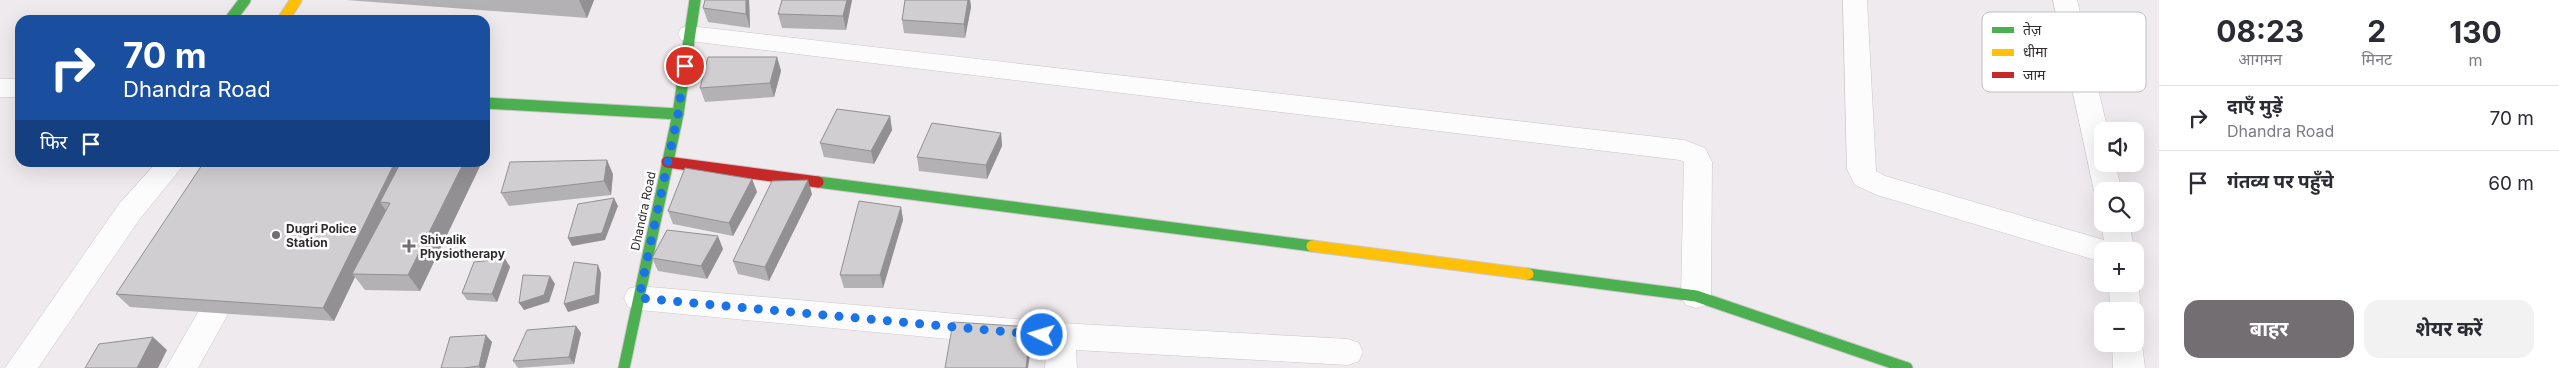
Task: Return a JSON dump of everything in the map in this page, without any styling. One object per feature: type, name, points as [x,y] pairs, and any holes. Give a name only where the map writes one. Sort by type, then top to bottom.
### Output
[{"type":"street","points":[[286,15],[296,0]]},
{"type":"street","name":"Dhandra Road","points":[[624,368],[678,114],[695,0]]},
{"type":"street","points":[[1856,0],[1861,169],[1865,178],[1876,184],[2094,248]]},
{"type":"street","points":[[690,34],[1684,150],[1694,155],[1698,162],[1696,296]]},
{"type":"street","points":[[0,88],[15,88]]},
{"type":"street","points":[[2086,92],[2106,182]]},
{"type":"street","points":[[490,103],[678,114]]},
{"type":"street","points":[[667,162],[1696,296],[1907,368]]},
{"type":"street","points":[[21,368],[129,212],[169,167]]},
{"type":"street","points":[[639,298],[1061,336],[1348,352]]},
{"type":"street","points":[[182,368],[212,316]]},
{"type":"street","points":[[1061,336],[1061,368]]},
{"type":"street","points":[[2128,352],[2129,368]]},
{"type":"building","points":[[705,0],[746,0],[746,14],[703,8]]},
{"type":"building","points":[[782,0],[847,0],[843,16],[778,14]]},
{"type":"building","points":[[905,0],[968,0],[964,24],[902,20]]},
{"type":"building","points":[[708,57],[777,57],[770,83],[700,88]]},
{"type":"building","points":[[837,109],[890,116],[871,151],[820,143]]},
{"type":"building","points":[[932,123],[1001,133],[986,165],[917,157]]},
{"type":"building","points":[[607,160],[604,181],[501,193],[510,162]]},
{"type":"building","name":"Dugri Police Station","points":[[201,167],[393,167],[323,308],[116,294]]},
{"type":"building","points":[[398,167],[462,167],[408,275],[352,274],[390,203],[380,202]]},
{"type":"building","points":[[685,168],[752,179],[729,223],[668,211]]},
{"type":"building","points":[[808,180],[765,267],[733,261],[772,181]]},
{"type":"building","points":[[614,198],[602,233],[568,238],[578,204]]},
{"type":"building","points":[[859,201],[901,207],[880,275],[840,275]]},
{"type":"building","points":[[667,230],[718,236],[701,266],[652,258]]},
{"type":"building","points":[[505,259],[492,294],[462,293],[474,262]]},
{"type":"building","points":[[574,262],[598,265],[595,295],[564,304]]},
{"type":"building","points":[[523,275],[550,276],[544,295],[519,303]]},
{"type":"building","points":[[953,322],[1031,327],[1026,368],[945,368]]},
{"type":"building","points":[[576,326],[569,357],[513,361],[527,330]]},
{"type":"building","points":[[486,335],[479,366],[441,368],[450,337]]},
{"type":"building","points":[[153,337],[137,368],[85,368],[99,344]]},
{"type":"traffic: fast","points":[[234,15],[245,0]]},
{"type":"traffic: fast","points":[[624,368],[678,114],[695,0]]},
{"type":"traffic: fast","points":[[490,103],[678,114]]},
{"type":"traffic: fast","points":[[818,182],[1312,246]]},
{"type":"traffic: fast","points":[[1528,274],[1696,296],[1907,368]]},
{"type":"traffic: slow","points":[[286,15],[296,0]]},
{"type":"traffic: slow","points":[[1312,246],[1528,274]]},
{"type":"traffic: jam","points":[[667,162],[818,182]]},
{"type":"place","name":"Dugri Police Station","points":[[276,235]]},
{"type":"place","name":"Shivalik Physiotherapy","points":[[409,246]]},
{"type":"route","points":[[685,66],[678,114],[639,298],[1042,335]]}]
